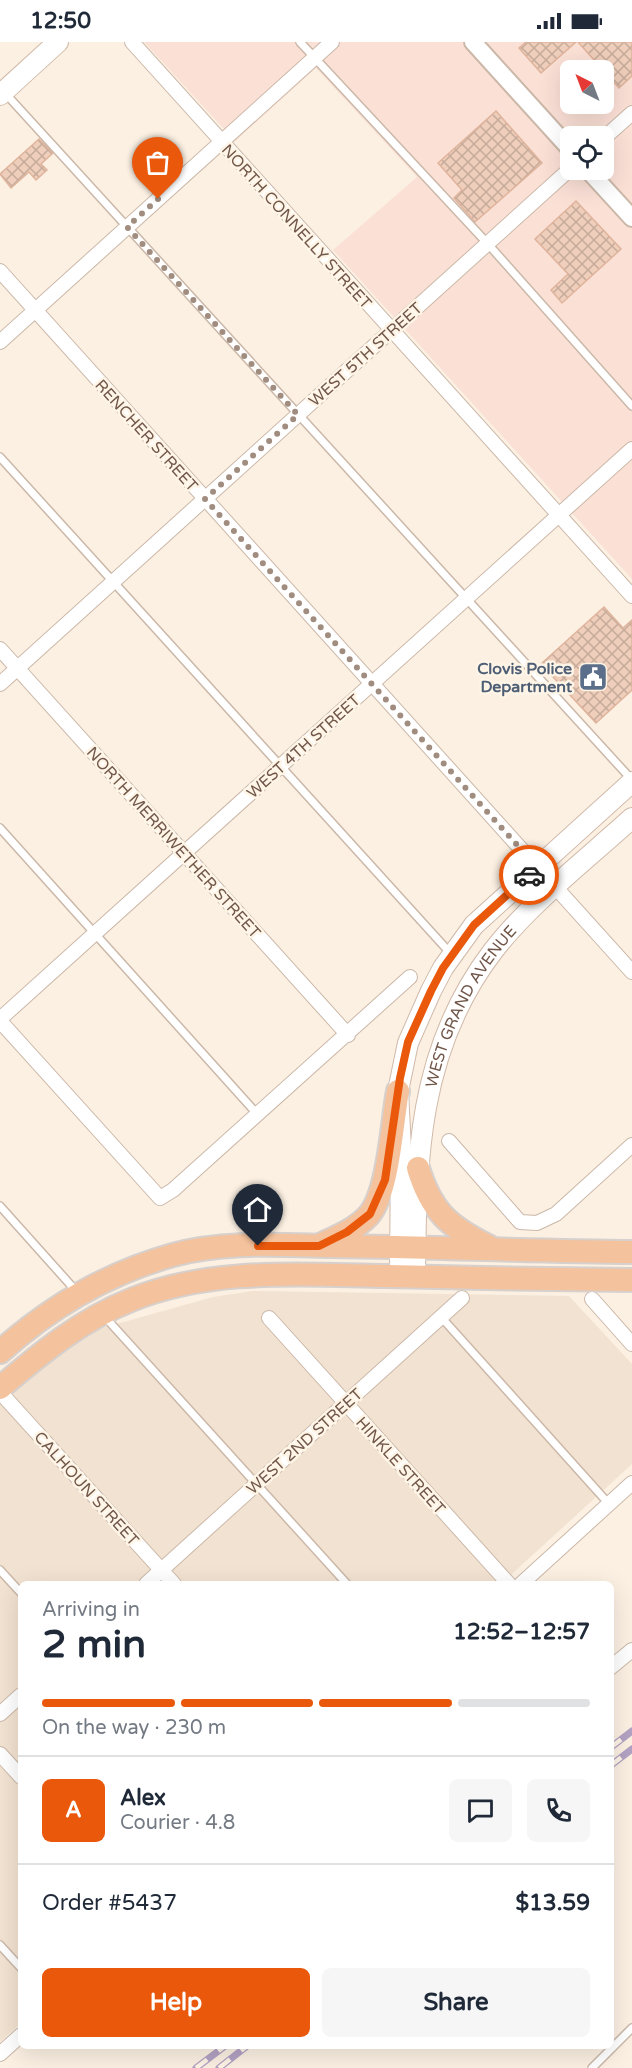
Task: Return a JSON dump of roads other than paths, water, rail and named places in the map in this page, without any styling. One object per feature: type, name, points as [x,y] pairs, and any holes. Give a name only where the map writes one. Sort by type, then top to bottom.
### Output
[{"type":"highway","points":[[319,1246],[360,1223],[377,1202],[385,1180],[398,1091]]},
{"type":"highway","points":[[418,1168],[428,1196],[448,1223],[461,1233],[495,1250]]},
{"type":"highway","points":[[0,1352],[27,1329],[79,1294],[131,1269],[174,1254],[216,1248],[319,1246],[632,1252]]},
{"type":"highway","points":[[0,1390],[66,1335],[102,1313],[156,1291],[213,1278],[257,1275],[632,1280]]},
{"type":"main road","points":[[1,91],[58,42]]},
{"type":"main road","name":"WEST GRAND AVENUE","points":[[408,1247],[398,1091],[408,1042],[431,991],[452,955],[474,925],[632,781]]},
{"type":"main road","name":"WEST GRAND AVENUE","points":[[407,1277],[420,1132],[429,1082],[452,1020],[494,949],[632,818]]},
{"type":"street","name":"NORTH CONNELLY STREET","points":[[132,42],[632,596]]},
{"type":"street","points":[[0,342],[332,42]]},
{"type":"street","points":[[473,42],[560,138]]},
{"type":"street","points":[[614,130],[632,113]]},
{"type":"street","name":"WEST 5TH STREET","points":[[0,684],[560,178]]},
{"type":"street","points":[[597,180],[632,218]]},
{"type":"street","name":"RENCHER STREET","points":[[0,271],[632,972]]},
{"type":"street","name":"WEST 4TH STREET","points":[[0,1020],[632,449]]},
{"type":"street","name":"NORTH MERRIWETHER STREET","points":[[0,649],[348,1035]]},
{"type":"street","points":[[0,1020],[160,1198],[173,1190],[411,978]]},
{"type":"street","points":[[449,1141],[520,1222],[537,1223],[556,1214],[632,1145]]},
{"type":"street","name":"WEST 2ND STREET","points":[[149,1581],[462,1299]]},
{"type":"street","points":[[592,1299],[632,1344]]},
{"type":"street","name":"HINKLE STREET","points":[[269,1318],[506,1581]]},
{"type":"street","name":"CALHOUN STREET","points":[[0,1390],[171,1581]]},
{"type":"street","points":[[524,1581],[632,1483]]},
{"type":"street","points":[[614,1665],[632,1650]]},
{"type":"street","points":[[0,1714],[18,1698]]},
{"type":"street","points":[[0,1754],[18,1775]]},
{"type":"street","points":[[0,2054],[18,2038]]},
{"type":"lane","points":[[300,42],[488,244],[632,406]]},
{"type":"lane","points":[[1,91],[632,781]]},
{"type":"lane","points":[[0,457],[115,581],[279,767],[452,955]]},
{"type":"lane","points":[[0,828],[258,1115]]},
{"type":"lane","points":[[0,1206],[79,1294]]},
{"type":"lane","points":[[102,1313],[344,1581]]},
{"type":"lane","points":[[441,1317],[609,1504]]},
{"type":"lane","points":[[0,1570],[18,1590]]},
{"type":"lane","points":[[0,1945],[18,1965]]},
{"type":"lane","points":[[614,2046],[632,2028]]},
{"type":"lane","points":[[592,2068],[611,2049]]},
{"type":"railway","points":[[614,1745],[632,1731]]},
{"type":"railway","points":[[614,1763],[632,1749]]},
{"type":"railway","points":[[196,2068],[221,2049]]},
{"type":"railway","points":[[219,2068],[243,2049]]},
{"type":"place","name":"Clovis Police Department","points":[[593,677]]}]
